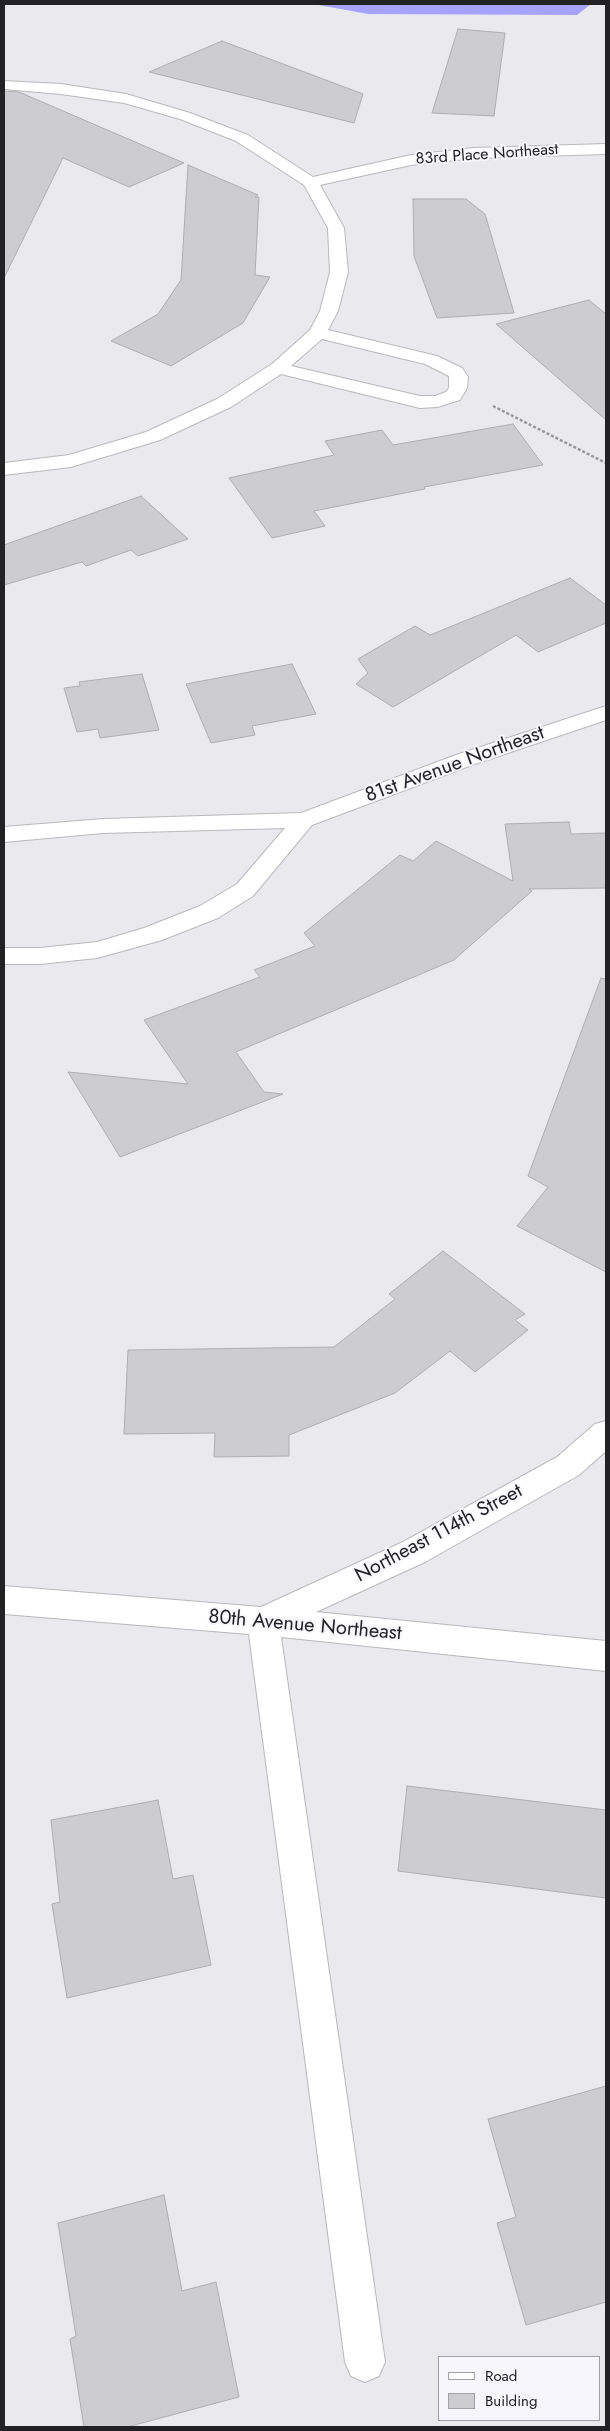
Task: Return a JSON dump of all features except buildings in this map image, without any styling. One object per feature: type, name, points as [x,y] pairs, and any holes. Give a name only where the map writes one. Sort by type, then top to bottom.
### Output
[{"type":"street","points":[[4,85],[62,89],[126,100],[185,116],[242,138],[310,182],[336,228],[340,272],[329,311],[318,333],[278,368],[224,403],[153,436],[71,461],[4,469]]},
{"type":"street","name":"83rd Place Northeast","points":[[310,182],[420,159],[474,153],[606,150]]},
{"type":"street","points":[[278,368],[420,402],[437,401],[453,396],[458,388],[459,377],[456,372],[431,360],[318,333]]},
{"type":"street","name":"81st Avenue Northeast","points":[[4,834],[103,826],[304,820],[464,760],[606,713]]},
{"type":"street","name":"81st Avenue Northeast","points":[[4,956],[40,956],[97,950],[154,934],[209,912],[245,890],[304,820]]},
{"type":"street","name":"Northeast 114th Street","points":[[263,1621],[414,1552],[568,1466],[606,1433]]},
{"type":"street","name":"80th Avenue Northeast","points":[[4,1600],[263,1621],[606,1656]]},
{"type":"street","points":[[263,1621],[365,2362]]},
{"type":"path","points":[[489,404],[606,463]]},
{"type":"shaded area","points":[[313,4],[591,4],[577,15],[368,14]]}]
